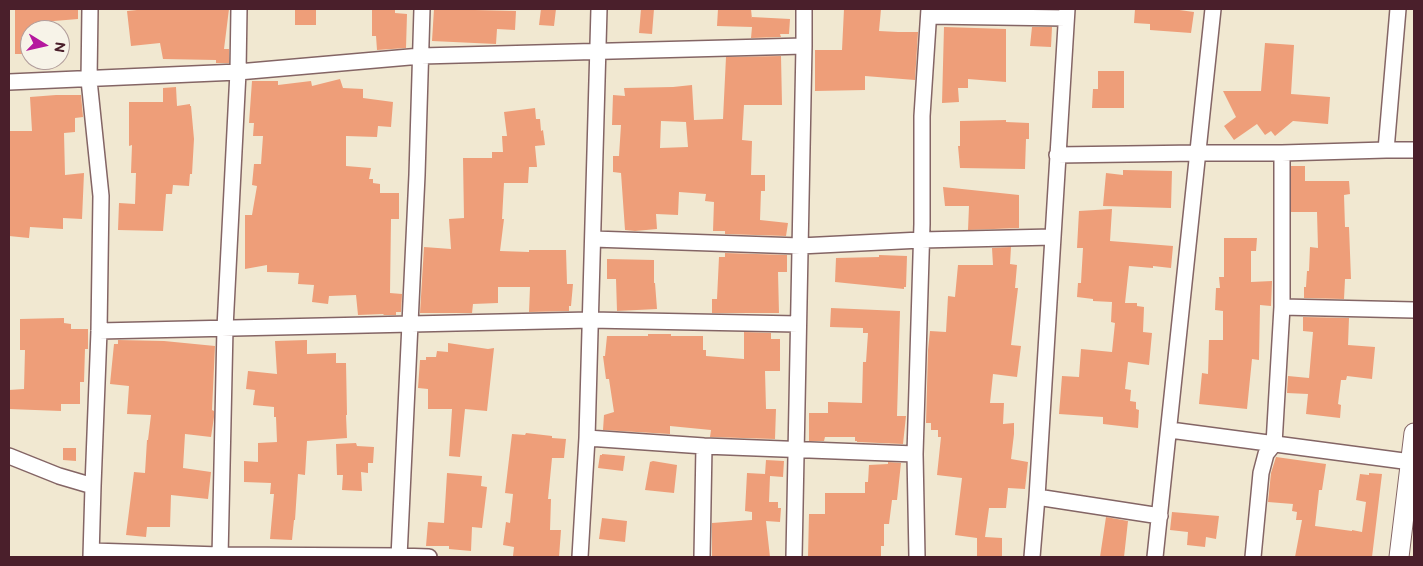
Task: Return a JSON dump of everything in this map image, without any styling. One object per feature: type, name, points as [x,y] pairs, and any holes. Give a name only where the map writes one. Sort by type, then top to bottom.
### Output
[{"type":"street","points":[[90,9],[89,80],[101,196],[99,331],[91,554],[429,557]]},
{"type":"street","points":[[220,556],[225,328],[238,72],[239,9]]},
{"type":"street","points":[[399,556],[422,9]]},
{"type":"street","points":[[580,557],[587,438],[599,9]]},
{"type":"street","points":[[794,557],[804,9]]},
{"type":"street","points":[[1155,557],[1214,9]]},
{"type":"street","points":[[1386,150],[1398,9]]},
{"type":"street","points":[[917,557],[915,454],[922,224],[922,116],[929,13],[1066,13],[1038,497],[1032,557]]},
{"type":"street","points":[[9,82],[238,72],[420,56],[804,46]]},
{"type":"street","points":[[1057,155],[1414,150]]},
{"type":"street","points":[[1254,557],[1261,473],[1266,454],[1274,444],[1282,307],[1282,153]]},
{"type":"street","points":[[593,239],[800,246],[921,240],[1053,237]]},
{"type":"street","points":[[1282,307],[1414,310]]},
{"type":"street","points":[[99,331],[590,320],[798,324]]},
{"type":"street","points":[[1170,430],[1411,462]]},
{"type":"street","points":[[1399,557],[1410,507],[1414,433]]},
{"type":"street","points":[[587,438],[704,446],[915,454]]},
{"type":"street","points":[[702,557],[704,446]]},
{"type":"street","points":[[9,456],[59,476],[93,486]]},
{"type":"street","points":[[1038,497],[1160,516]]},
{"type":"building","points":[[15,9],[78,9],[78,19],[20,20],[20,54],[15,54]]},
{"type":"building","points":[[147,9],[229,9],[224,49],[229,49],[229,63],[216,63],[216,60],[163,59],[160,43],[131,46],[127,11]]},
{"type":"building","points":[[295,9],[316,9],[316,25],[295,25]]},
{"type":"building","points":[[372,9],[395,9],[395,13],[407,14],[406,48],[377,50],[376,36],[372,36]]},
{"type":"building","points":[[434,9],[516,11],[515,30],[497,29],[496,44],[432,41]]},
{"type":"building","points":[[541,9],[556,9],[554,26],[539,25]]},
{"type":"building","points":[[641,9],[654,9],[652,34],[639,33]]},
{"type":"building","points":[[718,9],[751,9],[752,19],[752,17],[790,19],[789,34],[780,34],[781,37],[751,38],[752,27],[717,26]]},
{"type":"building","points":[[844,9],[881,9],[879,31],[918,32],[915,80],[865,76],[865,90],[815,91],[815,50],[842,50]]},
{"type":"building","points":[[1135,9],[1172,9],[1194,12],[1191,33],[1150,30],[1150,24],[1134,23]]},
{"type":"building","points":[[944,27],[1006,29],[1006,82],[968,79],[968,88],[958,88],[959,102],[942,103]]},
{"type":"building","points":[[1032,27],[1052,27],[1051,47],[1030,46]]},
{"type":"building","points":[[1265,43],[1294,45],[1291,94],[1330,97],[1328,124],[1293,121],[1275,136],[1271,131],[1265,135],[1257,124],[1234,140],[1224,126],[1236,117],[1223,91],[1261,91]]},
{"type":"building","points":[[781,56],[782,105],[744,105],[742,140],[752,141],[751,175],[765,175],[765,191],[761,191],[760,220],[788,223],[786,236],[725,234],[725,231],[713,231],[714,202],[705,201],[706,194],[679,192],[678,215],[656,214],[657,229],[625,230],[621,173],[613,172],[613,156],[619,156],[621,125],[612,125],[613,95],[625,96],[624,88],[692,85],[694,120],[723,119],[726,57]],"holes":[[[661,121],[686,122],[688,147],[660,148]]]},
{"type":"building","points":[[1098,71],[1124,71],[1124,108],[1092,108],[1093,89],[1098,89]]},
{"type":"building","points":[[340,79],[343,88],[363,89],[363,98],[393,102],[391,127],[378,126],[377,137],[346,136],[346,166],[371,168],[369,179],[373,179],[373,183],[380,184],[380,193],[399,193],[399,219],[391,219],[390,293],[402,294],[401,312],[396,312],[396,315],[358,315],[356,295],[329,296],[328,304],[312,302],[314,285],[298,284],[299,273],[267,272],[267,265],[245,269],[245,215],[252,215],[257,186],[252,185],[254,164],[261,164],[263,136],[253,136],[254,123],[249,123],[252,81],[278,81],[278,85],[311,81],[312,86]]},
{"type":"building","points":[[176,87],[177,106],[190,104],[191,106],[194,139],[192,174],[190,174],[189,186],[173,185],[172,194],[166,194],[163,231],[118,230],[119,203],[135,204],[136,173],[131,173],[132,145],[129,146],[129,102],[163,102],[163,88]]},
{"type":"building","points":[[81,95],[83,117],[75,118],[75,132],[64,133],[65,175],[84,173],[82,219],[63,218],[63,229],[30,227],[29,238],[9,236],[9,131],[32,131],[30,97]]},
{"type":"building","points":[[535,108],[536,119],[540,119],[541,131],[543,130],[545,145],[535,146],[537,167],[529,167],[528,183],[504,183],[502,219],[504,219],[500,251],[566,250],[567,284],[573,284],[569,311],[529,312],[530,287],[498,287],[498,303],[473,304],[472,313],[420,313],[424,247],[451,249],[449,219],[464,218],[463,158],[492,158],[492,152],[503,152],[502,136],[507,136],[504,112]]},
{"type":"building","points":[[1006,120],[1006,122],[1029,123],[1029,139],[1026,139],[1025,169],[960,168],[958,146],[960,146],[960,121]]},
{"type":"building","points":[[1291,166],[1305,166],[1305,181],[1349,181],[1350,194],[1344,195],[1345,227],[1349,227],[1351,279],[1345,279],[1344,299],[1304,298],[1304,287],[1306,287],[1307,271],[1309,271],[1310,247],[1318,248],[1317,212],[1291,212]]},
{"type":"building","points":[[1123,170],[1172,171],[1171,208],[1103,206],[1106,173],[1123,175]]},
{"type":"building","points":[[943,187],[1019,195],[1019,228],[968,230],[969,206],[945,206]]},
{"type":"building","points":[[1112,209],[1110,241],[1173,246],[1171,268],[1129,266],[1125,303],[1137,303],[1137,306],[1144,307],[1143,332],[1152,333],[1149,365],[1128,362],[1125,389],[1131,390],[1130,401],[1136,402],[1136,409],[1139,410],[1138,428],[1103,424],[1103,417],[1059,414],[1062,376],[1079,377],[1081,349],[1112,352],[1115,323],[1111,322],[1112,302],[1093,301],[1093,299],[1077,297],[1078,283],[1081,283],[1083,248],[1077,248],[1079,211]]},
{"type":"building","points":[[1224,238],[1257,238],[1256,251],[1251,251],[1251,282],[1272,281],[1271,306],[1260,305],[1259,360],[1252,359],[1247,409],[1199,404],[1202,373],[1208,374],[1209,340],[1223,340],[1223,311],[1215,310],[1216,288],[1220,288],[1219,277],[1224,277]]},
{"type":"building","points":[[1011,247],[1010,264],[1017,265],[1015,288],[1018,288],[1011,345],[1021,346],[1017,377],[993,374],[990,403],[1004,403],[1003,424],[1014,423],[1011,459],[1028,462],[1025,489],[1008,488],[1006,508],[989,508],[985,537],[1002,538],[1002,557],[977,557],[977,538],[955,535],[962,478],[937,475],[941,437],[938,437],[938,430],[931,430],[931,423],[926,423],[930,331],[946,332],[948,296],[955,297],[958,265],[993,265],[992,248]]},
{"type":"building","points":[[725,253],[787,255],[787,272],[778,272],[779,313],[712,313],[712,299],[717,299],[719,257],[725,257]]},
{"type":"building","points":[[879,255],[907,256],[906,287],[904,289],[835,282],[836,258],[879,257]]},
{"type":"building","points":[[607,259],[654,260],[657,309],[617,311],[616,279],[607,279]]},
{"type":"building","points":[[831,308],[900,311],[897,416],[906,416],[903,444],[857,442],[855,437],[825,437],[824,441],[809,441],[809,413],[828,413],[828,402],[862,403],[863,362],[866,362],[868,333],[863,333],[863,328],[830,327]]},
{"type":"building","points":[[1303,317],[1349,318],[1348,345],[1375,347],[1372,379],[1347,376],[1346,380],[1341,380],[1338,404],[1341,405],[1340,418],[1306,414],[1308,394],[1287,393],[1288,376],[1309,378],[1313,332],[1303,331]]},
{"type":"building","points":[[64,318],[64,323],[71,324],[71,329],[88,329],[88,349],[85,349],[84,382],[80,382],[80,404],[61,404],[61,411],[9,409],[9,390],[24,389],[25,350],[20,350],[20,319]]},
{"type":"building","points":[[744,332],[771,333],[771,339],[780,339],[780,371],[765,371],[766,409],[776,409],[775,439],[710,437],[711,430],[670,426],[670,434],[603,430],[604,415],[614,412],[603,356],[605,356],[607,336],[671,334],[671,336],[703,336],[703,350],[706,350],[706,356],[744,359]]},
{"type":"building","points":[[118,340],[164,341],[215,346],[212,410],[214,411],[214,417],[211,437],[185,434],[183,468],[211,472],[208,499],[171,495],[170,527],[147,527],[146,537],[126,535],[134,472],[145,473],[151,415],[127,414],[129,386],[110,384],[114,344],[118,344]]},
{"type":"building","points":[[307,340],[307,354],[336,353],[336,363],[346,363],[347,438],[307,441],[305,475],[298,474],[292,540],[270,539],[274,494],[270,494],[271,483],[244,482],[244,461],[258,462],[258,443],[277,442],[276,417],[274,417],[274,407],[253,405],[255,390],[246,389],[248,371],[277,374],[275,341]]},
{"type":"building","points":[[448,343],[488,349],[494,348],[487,411],[465,409],[460,457],[449,456],[452,409],[428,409],[428,389],[418,388],[420,360],[426,360],[426,357],[436,357],[437,351],[448,352]]},
{"type":"building","points":[[526,433],[566,439],[564,458],[552,458],[548,499],[551,499],[550,530],[561,530],[559,557],[513,556],[514,547],[503,545],[506,522],[510,523],[513,494],[505,493],[512,434],[525,435]]},
{"type":"building","points":[[356,443],[357,446],[374,447],[373,463],[368,463],[368,473],[361,472],[362,491],[342,490],[343,475],[337,475],[336,444]]},
{"type":"building","points":[[63,448],[76,448],[76,461],[63,460]]},
{"type":"building","points":[[600,455],[625,456],[623,471],[598,468]]},
{"type":"building","points":[[1276,457],[1326,464],[1322,490],[1319,490],[1315,526],[1362,532],[1366,502],[1356,500],[1360,474],[1382,474],[1372,557],[1295,557],[1302,520],[1296,520],[1297,512],[1292,511],[1293,504],[1268,502],[1271,473]]},
{"type":"building","points":[[766,460],[784,461],[783,477],[770,476],[769,502],[778,502],[778,508],[781,508],[780,522],[766,521],[770,557],[712,557],[712,523],[752,520],[752,512],[745,511],[747,473],[765,474]]},
{"type":"building","points":[[650,462],[677,465],[674,493],[645,490]]},
{"type":"building","points":[[888,462],[901,463],[897,500],[892,500],[889,524],[884,524],[884,546],[881,546],[881,557],[808,557],[809,514],[825,514],[825,493],[865,493],[865,482],[868,482],[869,465],[888,464]]},
{"type":"building","points":[[447,473],[482,476],[481,486],[487,487],[482,528],[472,527],[471,551],[449,549],[449,546],[426,546],[428,522],[444,523]]},
{"type":"building","points":[[1172,512],[1219,516],[1216,539],[1206,537],[1205,547],[1187,545],[1188,532],[1170,530]]},
{"type":"building","points":[[1106,517],[1128,521],[1124,557],[1100,557]]},
{"type":"building","points":[[602,518],[627,521],[625,542],[599,539]]}]
